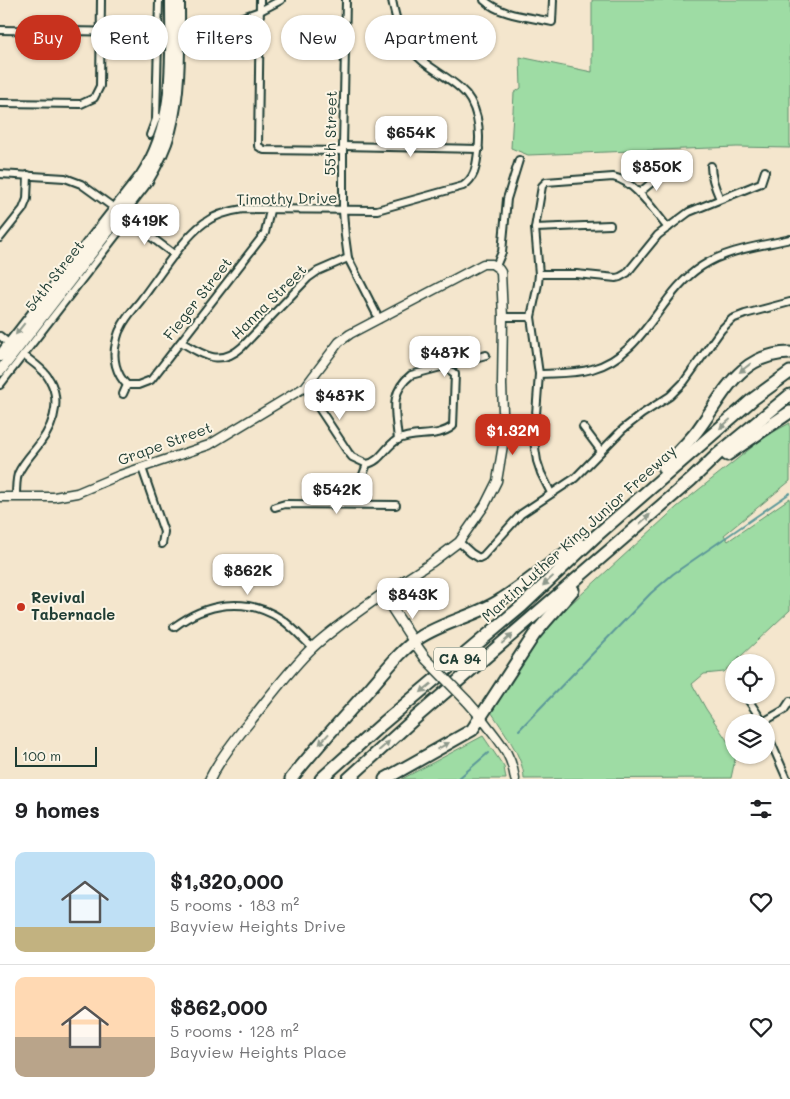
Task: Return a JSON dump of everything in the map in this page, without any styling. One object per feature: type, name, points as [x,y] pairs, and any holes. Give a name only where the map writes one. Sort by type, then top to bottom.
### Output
[{"type":"highway","points":[[652,487],[668,464],[697,432],[735,377],[745,367],[763,357],[790,353]]},
{"type":"highway","name":"Martin Luther King Junior Freeway","points":[[321,779],[382,724],[522,606],[596,536],[652,487],[754,399],[790,372]]},
{"type":"highway","name":"Martin Luther King Junior Freeway","points":[[348,779],[413,720],[691,480],[718,454],[790,395]]},
{"type":"highway","points":[[691,480],[790,412]]},
{"type":"highway","points":[[291,779],[309,756],[397,658],[414,642],[439,628],[486,609],[502,600],[550,563],[596,536]]},
{"type":"highway","points":[[385,779],[472,730],[544,622],[608,551]]},
{"type":"main road","name":"54th Street","points":[[171,0],[175,38]]},
{"type":"main road","name":"54th Street","points":[[0,371],[122,214],[150,161],[163,130],[169,99],[179,0]]},
{"type":"main road","name":"54th Street","points":[[0,356],[122,214]]},
{"type":"main road","points":[[210,779],[215,768],[240,733],[274,690],[313,648],[353,615],[383,594],[426,659],[481,717]]},
{"type":"street","points":[[101,0],[101,15]]},
{"type":"street","points":[[158,0],[158,15]]},
{"type":"street","points":[[260,0],[258,146],[264,150],[479,149]]},
{"type":"street","points":[[168,38],[175,38],[260,11],[281,0]]},
{"type":"street","name":"55th Street","points":[[346,0],[343,211],[348,258],[379,319]]},
{"type":"street","name":"Timothy Drive","points":[[127,385],[117,370],[115,357],[115,344],[121,327],[196,229],[205,222],[216,216],[243,209],[377,210],[464,186],[475,174],[479,149],[479,128],[474,105],[460,88],[430,68],[409,47],[400,30],[392,0]]},
{"type":"street","points":[[484,0],[502,11],[552,22],[553,0]]},
{"type":"street","points":[[0,30],[91,31]]},
{"type":"street","points":[[0,103],[81,104],[94,98],[100,86],[100,60]]},
{"type":"street","points":[[150,135],[156,119],[157,60]]},
{"type":"street","points":[[383,594],[431,563],[459,542],[485,505],[500,473],[504,439],[502,385],[503,317],[501,272],[496,266],[502,252],[507,199],[519,160]]},
{"type":"street","points":[[711,166],[714,186],[720,199]]},
{"type":"street","points":[[539,274],[620,277],[627,273],[650,244],[689,212],[760,183],[765,171]]},
{"type":"street","points":[[0,174],[65,178],[81,184],[176,255]]},
{"type":"street","points":[[639,194],[662,174]]},
{"type":"street","points":[[0,238],[23,209],[27,199],[28,175]]},
{"type":"street","points":[[551,493],[541,473],[534,441],[539,374],[531,317],[537,294],[539,274],[535,228],[542,186],[546,182],[620,178],[626,181],[639,194],[668,228]]},
{"type":"street","name":"Fieger Street","points":[[127,385],[138,385],[151,380],[265,233],[270,210]]},
{"type":"street","points":[[0,385],[24,355],[122,214]]},
{"type":"street","points":[[535,228],[610,226]]},
{"type":"street","points":[[539,374],[584,371],[594,369],[616,359],[635,343],[673,292],[703,265],[727,253],[790,239]]},
{"type":"street","name":"Hanna Street","points":[[181,342],[208,356],[224,357],[234,353],[308,278],[318,271],[348,258]]},
{"type":"street","name":"Grape Street","points":[[0,497],[54,497],[77,493],[209,445],[305,387],[339,342],[350,334],[483,264],[490,263],[496,266]]},
{"type":"street","points":[[459,542],[478,558],[483,556],[512,522],[575,478],[623,429],[670,396],[684,382],[721,330],[732,320],[745,314],[790,302]]},
{"type":"street","points":[[503,317],[531,317]]},
{"type":"street","points":[[0,336],[6,341]]},
{"type":"street","points":[[16,497],[18,476],[23,465],[51,427],[56,404],[54,392],[46,376],[24,355]]},
{"type":"street","points":[[398,440],[395,397],[396,392],[404,381],[411,375],[486,355]]},
{"type":"street","points":[[305,387],[352,457],[367,464],[373,463],[398,440],[409,436],[446,432],[453,426],[455,374],[446,367]]},
{"type":"street","points":[[123,394],[127,385]]},
{"type":"street","points":[[583,427],[601,451]]},
{"type":"street","points":[[352,504],[367,464]]},
{"type":"street","points":[[142,468],[164,532],[162,544]]},
{"type":"street","points":[[275,507],[285,504],[396,506]]},
{"type":"street","points":[[174,628],[187,617],[208,608],[234,604],[252,607],[282,620],[313,648]]},
{"type":"street","points":[[775,715],[784,710],[790,701]]},
{"type":"street","points":[[481,717],[508,752],[515,779]]},
{"type":"street","points":[[775,752],[787,779]]},
{"type":"green space","points":[[592,0],[790,0],[790,148],[737,147],[528,155],[511,148],[514,93],[521,88],[520,57],[592,72]]},
{"type":"green space","points":[[790,423],[790,481],[724,535],[728,541],[790,498],[790,610],[743,654],[725,654],[724,672],[704,674],[692,684],[725,738],[725,764],[734,764],[731,778],[524,779],[523,770],[516,753],[490,710],[551,622],[677,507],[766,436]]},
{"type":"green space","points":[[483,736],[504,767],[506,779],[402,779]]},
{"type":"waterway","points":[[519,730],[651,593],[673,574],[790,493]]},
{"type":"waterway","points":[[458,779],[488,753]]},
{"type":"place","name":"Revival Tabernacle","points":[[21,607]]}]
